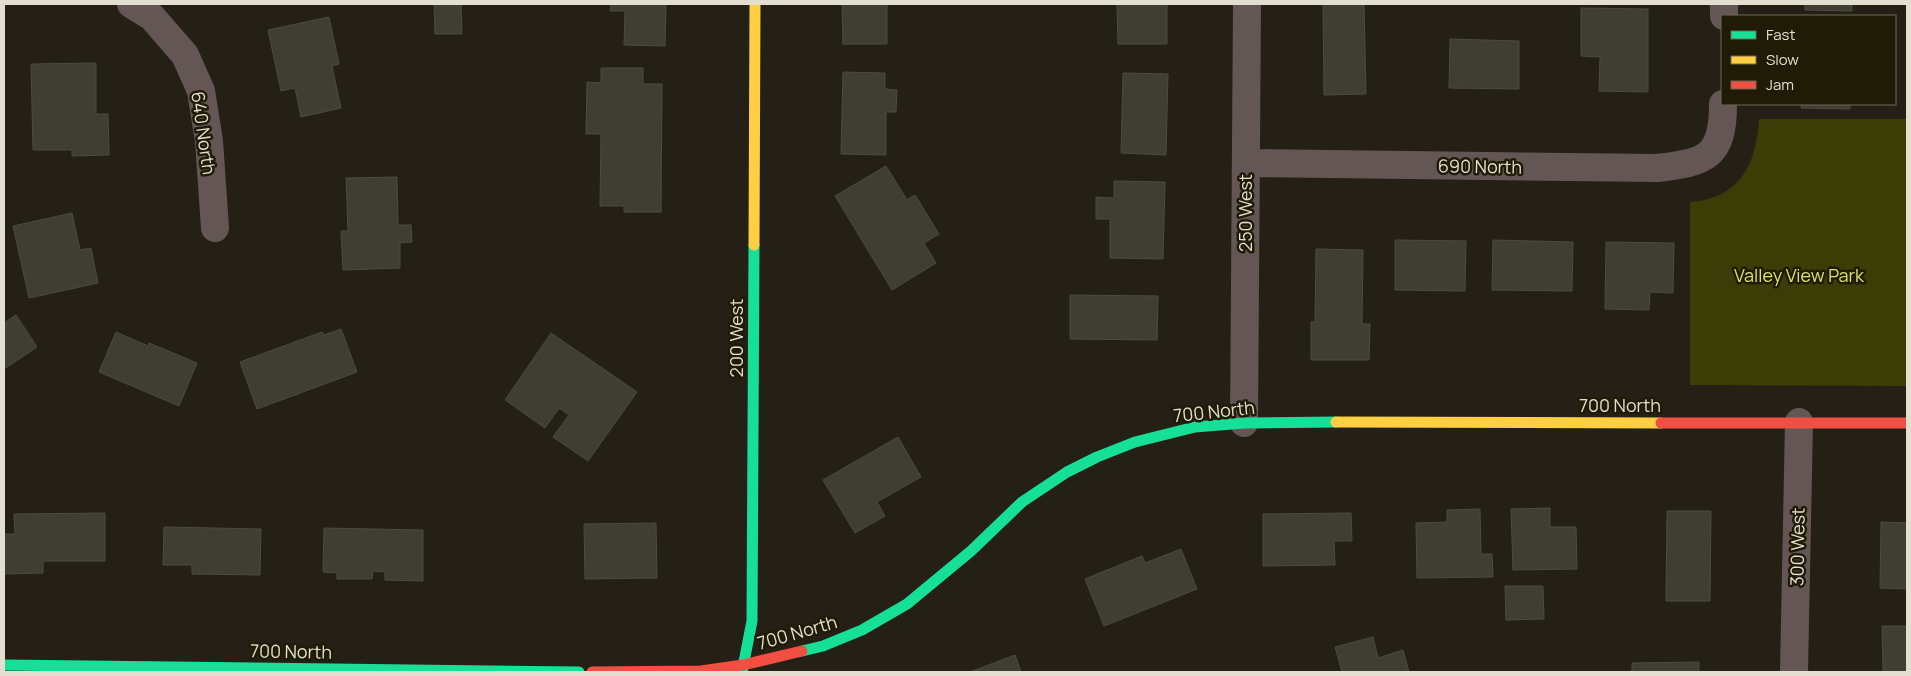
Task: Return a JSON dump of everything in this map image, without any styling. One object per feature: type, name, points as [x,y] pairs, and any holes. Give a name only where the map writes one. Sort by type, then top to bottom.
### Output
[{"type":"street","name":"640 North","points":[[131,4],[152,17],[185,55],[201,91],[209,141],[215,228]]},
{"type":"street","name":"200 West","points":[[742,669],[752,621],[755,4]]},
{"type":"street","name":"250 West","points":[[1244,423],[1247,4]]},
{"type":"street","name":"690 North","points":[[1246,163],[1657,168],[1689,164],[1711,153],[1721,135],[1723,105]]},
{"type":"street","name":"300 West","points":[[1794,672],[1799,422]]},
{"type":"street","name":"700 North","points":[[592,672],[742,669],[823,646],[862,630],[907,604],[971,551],[1022,502],[1067,472],[1097,457],[1136,442],[1195,427],[1244,423],[1907,422]]},
{"type":"street","name":"700 North","points":[[4,665],[313,671],[579,672]]},
{"type":"green space","name":"Valley View Park","points":[[1759,119],[1907,119],[1907,386],[1690,385],[1690,202],[1722,194],[1742,176],[1754,150]]},
{"type":"building","points":[[434,4],[461,4],[462,34],[435,34]]},
{"type":"building","points":[[611,4],[666,4],[665,46],[624,45],[625,11],[610,11]]},
{"type":"building","points":[[842,4],[887,4],[887,44],[843,44]]},
{"type":"building","points":[[1117,4],[1167,4],[1167,44],[1118,44]]},
{"type":"building","points":[[1323,4],[1364,4],[1366,94],[1324,95]]},
{"type":"building","points":[[1805,4],[1852,4],[1852,11],[1805,10]]},
{"type":"building","points":[[1581,8],[1648,9],[1648,92],[1599,91],[1600,57],[1581,56]]},
{"type":"building","points":[[329,17],[339,64],[332,66],[341,108],[301,117],[295,88],[281,91],[268,30]]},
{"type":"building","points":[[1450,39],[1519,41],[1519,89],[1449,88]]},
{"type":"building","points":[[96,63],[96,114],[108,114],[109,155],[72,156],[72,150],[33,150],[31,64]]},
{"type":"building","points":[[601,68],[643,68],[643,84],[662,84],[661,212],[624,212],[624,206],[600,206],[601,134],[586,134],[587,82],[601,83]]},
{"type":"building","points":[[843,72],[885,73],[885,89],[897,90],[896,112],[886,112],[886,155],[841,154]]},
{"type":"building","points":[[1123,73],[1168,74],[1166,155],[1121,153]]},
{"type":"building","points":[[1802,105],[1850,105],[1850,109],[1801,108]]},
{"type":"building","points":[[886,166],[907,200],[915,195],[939,234],[924,243],[936,263],[892,290],[835,196]]},
{"type":"building","points":[[397,177],[398,225],[411,225],[412,242],[400,243],[400,268],[343,270],[341,231],[348,231],[346,178]]},
{"type":"building","points":[[1114,181],[1165,182],[1163,259],[1110,258],[1110,219],[1096,219],[1096,197],[1114,198]]},
{"type":"building","points":[[72,213],[80,250],[91,248],[98,283],[29,298],[13,226]]},
{"type":"building","points":[[1395,240],[1466,241],[1465,291],[1395,290]]},
{"type":"building","points":[[1493,240],[1573,242],[1572,291],[1492,290]]},
{"type":"building","points":[[1606,242],[1674,243],[1673,293],[1650,292],[1649,310],[1605,309]]},
{"type":"building","points":[[1316,249],[1363,250],[1362,324],[1370,324],[1369,360],[1311,360],[1311,322],[1315,322]]},
{"type":"building","points":[[1070,295],[1158,296],[1157,340],[1070,339]]},
{"type":"building","points":[[16,315],[37,347],[4,369],[4,323]]},
{"type":"building","points":[[341,329],[357,372],[257,409],[240,362],[322,332],[324,335]]},
{"type":"building","points":[[116,332],[148,346],[149,343],[197,363],[179,406],[99,372]]},
{"type":"building","points":[[551,333],[637,392],[588,461],[553,437],[569,415],[559,408],[545,428],[505,400]]},
{"type":"building","points":[[898,437],[921,477],[877,502],[885,516],[855,533],[823,480]]},
{"type":"building","points":[[1550,508],[1550,527],[1576,527],[1577,569],[1513,570],[1511,509]]},
{"type":"building","points":[[1480,509],[1481,554],[1492,554],[1493,577],[1417,578],[1416,523],[1447,522],[1447,510]]},
{"type":"building","points":[[1667,511],[1711,511],[1710,601],[1666,601]]},
{"type":"building","points":[[105,513],[105,561],[43,561],[43,573],[4,574],[4,534],[15,534],[14,514]]},
{"type":"building","points":[[1351,513],[1352,541],[1334,541],[1335,565],[1263,566],[1263,514]]},
{"type":"building","points":[[1881,522],[1907,523],[1907,589],[1880,588]]},
{"type":"building","points":[[656,523],[657,578],[585,579],[584,524]]},
{"type":"building","points":[[164,527],[261,529],[260,575],[192,574],[192,565],[163,565]]},
{"type":"building","points":[[324,528],[423,530],[423,581],[385,580],[385,572],[373,571],[372,579],[337,579],[337,573],[323,572]]},
{"type":"building","points":[[1181,549],[1197,589],[1104,626],[1085,579],[1142,556],[1145,563]]},
{"type":"building","points":[[1505,586],[1543,586],[1544,619],[1506,620]]},
{"type":"building","points":[[1882,626],[1907,626],[1907,672],[1883,672]]},
{"type":"building","points":[[1373,637],[1378,658],[1403,650],[1409,672],[1342,672],[1335,647]]},
{"type":"building","points":[[1015,655],[1021,672],[970,672]]},
{"type":"building","points":[[1699,662],[1699,672],[1632,672],[1632,663]]},
{"type":"traffic: fast","points":[[742,672],[752,621],[754,245]]},
{"type":"traffic: fast","points":[[802,651],[823,646],[862,630],[907,604],[971,551],[1022,502],[1067,472],[1097,457],[1135,442],[1195,427],[1244,423],[1336,422]]},
{"type":"traffic: fast","points":[[4,665],[579,672]]},
{"type":"traffic: slow","points":[[754,245],[755,4]]},
{"type":"traffic: slow","points":[[1336,422],[1661,423]]},
{"type":"traffic: jam","points":[[1661,423],[1907,423]]},
{"type":"traffic: jam","points":[[592,672],[701,671],[743,665],[802,651]]}]
